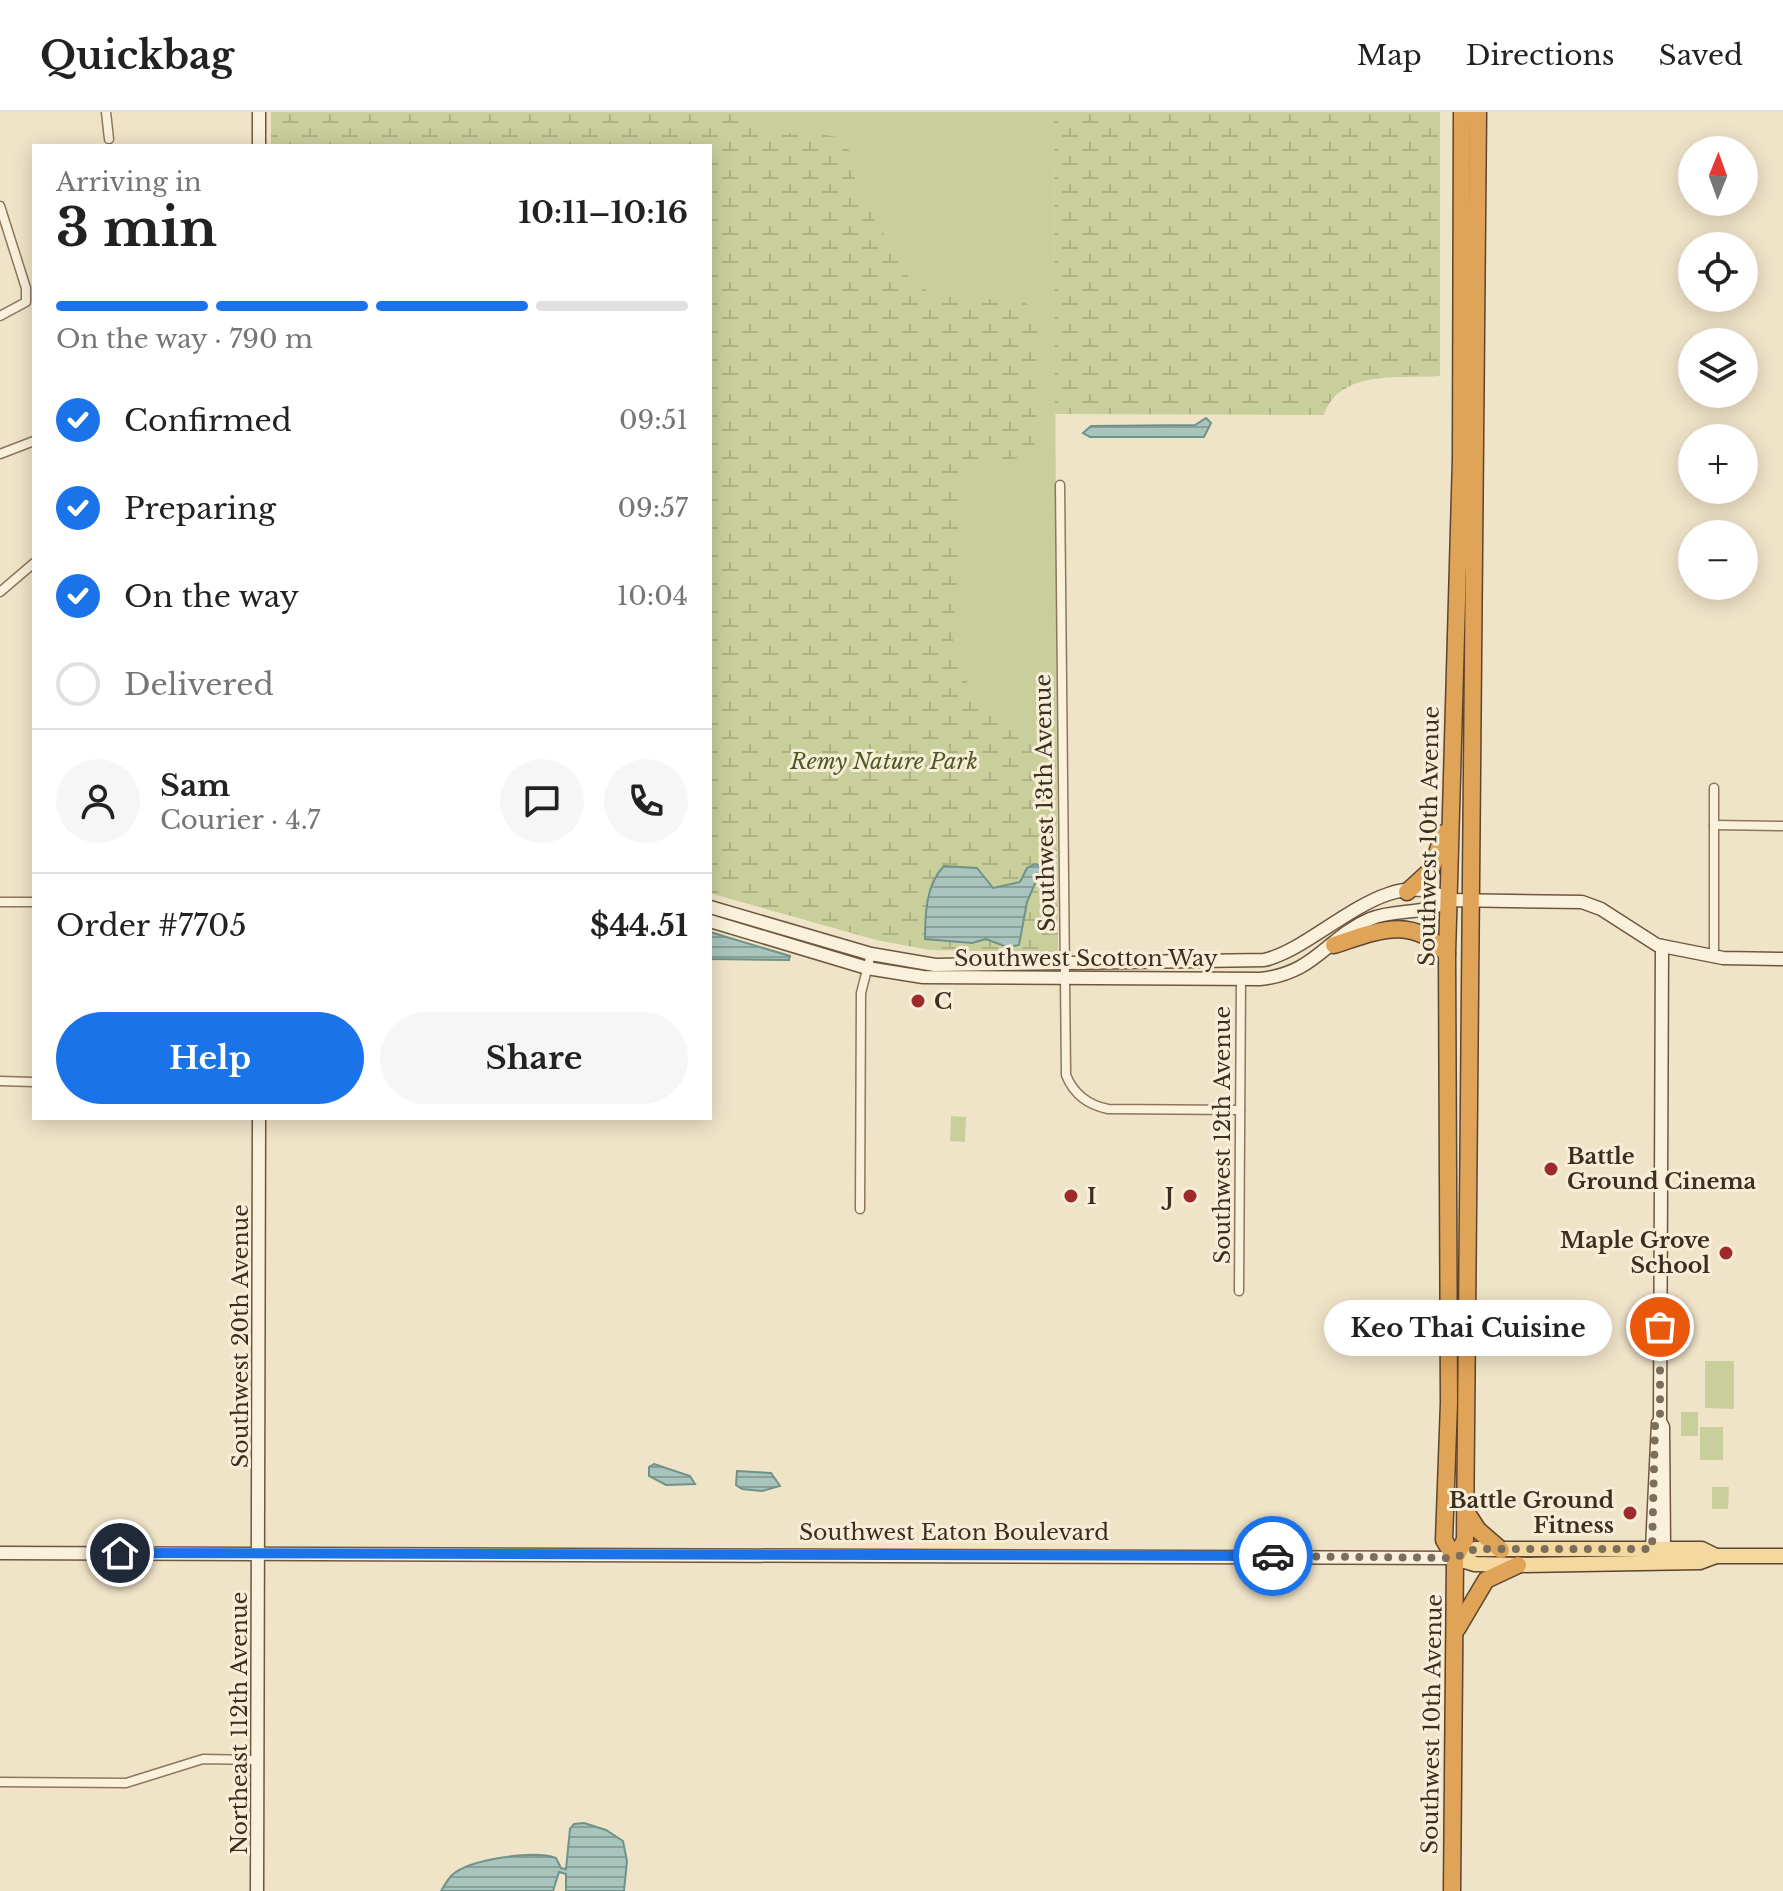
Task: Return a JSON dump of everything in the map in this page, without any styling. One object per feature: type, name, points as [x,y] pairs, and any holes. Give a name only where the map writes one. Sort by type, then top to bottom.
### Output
[{"type":"highway","name":"Southwest 10th Avenue","points":[[1455,1558],[1444,1540],[1449,1403],[1447,954],[1461,473],[1462,112]]},
{"type":"highway","name":"Southwest 10th Avenue","points":[[1452,1891],[1455,1558],[1465,1540],[1478,120]]},
{"type":"highway","points":[[1407,892],[1435,863],[1450,817]]},
{"type":"highway","points":[[1334,945],[1382,930],[1409,929],[1425,933],[1447,954]]},
{"type":"highway","points":[[1465,1510],[1478,1530],[1501,1550]]},
{"type":"highway","points":[[1455,1634],[1486,1580],[1518,1565]]},
{"type":"main road","name":"Southwest Eaton Boulevard","points":[[1455,1558],[1475,1549],[1702,1549],[1716,1556]]},
{"type":"main road","points":[[1614,1563],[1633,1556],[1656,1556],[1658,1549]]},
{"type":"main road","name":"Southwest Eaton Boulevard","points":[[1455,1558],[1475,1564],[1518,1565],[1700,1562],[1716,1556],[1783,1556]]},
{"type":"street","points":[[106,112],[109,139]]},
{"type":"street","points":[[259,112],[259,144]]},
{"type":"street","points":[[1478,120],[1486,112]]},
{"type":"street","points":[[0,206],[26,288],[26,302],[0,316]]},
{"type":"street","points":[[0,454],[32,442]]},
{"type":"street","name":"Southwest 13th Avenue","points":[[1060,485],[1066,1075],[1077,1094],[1089,1104],[1108,1109],[1240,1110]]},
{"type":"street","points":[[0,592],[32,565]]},
{"type":"street","points":[[1714,788],[1714,956]]},
{"type":"street","points":[[1714,825],[1783,826]]},
{"type":"street","name":"Southwest Scotton Way","points":[[712,908],[871,954],[935,965],[1065,963],[1272,958],[1308,942],[1356,907],[1407,892],[1435,891],[1448,900],[1582,902],[1601,909],[1640,937],[1662,946],[1714,956],[1783,959]]},
{"type":"street","name":"Southwest Scotton Way","points":[[712,922],[867,968],[923,977],[1241,979],[1289,973],[1370,919],[1399,910],[1434,910],[1448,900]]},
{"type":"street","points":[[0,902],[32,902]]},
{"type":"street","points":[[1658,1549],[1663,1427],[1660,1421],[1662,946]]},
{"type":"street","points":[[860,1209],[861,993],[871,954]]},
{"type":"street","name":"Southwest 12th Avenue","points":[[1239,1291],[1241,979]]},
{"type":"street","points":[[0,1081],[32,1082]]},
{"type":"street","name":"Southwest 20th Avenue","points":[[259,1120],[260,1554]]},
{"type":"street","name":"Southwest Eaton Boulevard","points":[[0,1553],[1455,1558]]},
{"type":"street","name":"Northeast 112th Avenue","points":[[257,1891],[260,1554]]},
{"type":"street","points":[[0,1782],[126,1783],[203,1759],[258,1760]]},
{"type":"green space","name":"Remy Nature Park","points":[[271,112],[1054,112],[1058,952],[931,950],[877,940],[712,894],[712,144],[271,144]]},
{"type":"green space","name":"Remy Nature Park","points":[[271,112],[748,112],[759,126],[778,133],[816,133],[836,137],[849,150],[857,189],[911,281],[936,296],[1024,301],[1037,316],[1036,440],[1032,454],[999,463],[972,462],[958,471],[957,486],[963,500],[953,639],[959,670],[978,699],[1012,728],[1056,747],[1058,952],[931,950],[877,940],[712,894],[712,144],[271,144]]},
{"type":"green space","points":[[1054,112],[1440,112],[1440,376],[1373,379],[1357,383],[1332,400],[1324,415],[1055,414]]},
{"type":"green space","points":[[951,1116],[966,1117],[965,1142],[950,1141]]},
{"type":"green space","points":[[1705,1361],[1734,1361],[1734,1409],[1705,1408]]},
{"type":"green space","points":[[1681,1412],[1698,1412],[1698,1436],[1681,1436]]},
{"type":"green space","points":[[1700,1427],[1723,1427],[1723,1460],[1700,1460]]},
{"type":"green space","points":[[1712,1487],[1729,1487],[1728,1509],[1712,1509]]},
{"type":"water","points":[[1206,418],[1211,423],[1204,437],[1090,437],[1083,433],[1091,426],[1195,425]]},
{"type":"water","points":[[1035,864],[1042,867],[1027,902],[1019,945],[1007,947],[986,939],[972,943],[925,939],[930,890],[944,866],[977,868],[993,888],[1020,882],[1027,868]]},
{"type":"water","points":[[712,933],[790,956],[789,960],[712,959]]},
{"type":"water","points":[[654,1464],[690,1476],[695,1484],[666,1485],[649,1476],[649,1467]]},
{"type":"water","points":[[737,1471],[771,1473],[780,1486],[762,1491],[742,1489],[736,1485]]},
{"type":"water","points":[[584,1823],[606,1830],[623,1841],[627,1861],[624,1891],[566,1891],[566,1874],[559,1872],[553,1891],[441,1891],[461,1869],[487,1860],[546,1856],[556,1858],[561,1868],[566,1869],[570,1829],[574,1824]]},
{"type":"way so far","points":[[1273,1556],[1455,1558],[1475,1549],[1652,1549],[1655,1426],[1660,1421],[1660,1327]]},
{"type":"place","name":"C","points":[[918,1001]]},
{"type":"place","name":"Battle Ground Cinema","points":[[1551,1169]]},
{"type":"place","name":"I","points":[[1071,1196]]},
{"type":"place","name":"J","points":[[1190,1196]]},
{"type":"place","name":"Maple Grove School","points":[[1726,1253]]},
{"type":"place","name":"Keo Thai Cuisine","points":[[1660,1327]]},
{"type":"place","name":"Battle Ground Fitness","points":[[1630,1513]]},
{"type":"route","points":[[120,1553],[1273,1556]]}]
